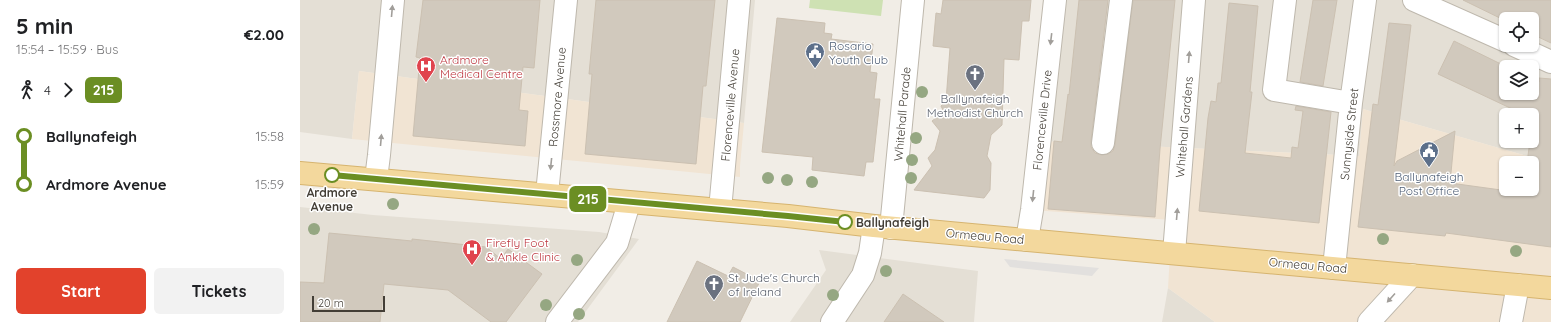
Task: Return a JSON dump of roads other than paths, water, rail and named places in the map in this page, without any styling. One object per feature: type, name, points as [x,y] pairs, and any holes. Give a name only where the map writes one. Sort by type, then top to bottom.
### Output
[{"type":"main road","name":"Ormeau Road","points":[[300,173],[547,194],[883,227],[1551,288]]},
{"type":"street","points":[[376,179],[381,141],[393,0]]},
{"type":"street","name":"Rossmore Avenue","points":[[547,194],[566,0]]},
{"type":"street","name":"Florenceville Avenue","points":[[720,210],[739,0]]},
{"type":"street","name":"Whitehall Parade","points":[[837,320],[863,275],[870,253],[883,227],[913,0]]},
{"type":"street","name":"Florenceville Drive","points":[[1027,240],[1032,210],[1056,0]]},
{"type":"street","points":[[1104,143],[1121,0]]},
{"type":"street","name":"Whitehall Gardens","points":[[1174,253],[1194,0]]},
{"type":"street","points":[[1285,0],[1274,90],[1351,103]]},
{"type":"street","name":"Sunnyside Street","points":[[1334,268],[1351,103],[1365,0]]},
{"type":"street","points":[[1414,0],[1499,38]]},
{"type":"street","points":[[1529,52],[1551,62]]},
{"type":"street","points":[[557,322],[617,243],[629,203]]},
{"type":"street","points":[[1369,322],[1412,275]]},
{"type":"street","points":[[1511,322],[1518,285]]},
{"type":"place","name":"Rosario Youth Club","points":[[815,69]]},
{"type":"place","name":"Ardmore Medical Centre","points":[[426,83]]},
{"type":"place","name":"Ballynafeigh Methodist Church","points":[[975,91]]},
{"type":"place","name":"Ballynafeigh Post Office","points":[[1429,168]]},
{"type":"place","name":"Ardmore Avenue","points":[[332,175]]},
{"type":"place","name":"Ballynafeigh","points":[[845,222]]},
{"type":"place","name":"Firefly Foot & Ankle Clinic","points":[[472,266]]},
{"type":"place","name":"St Jude's Church of Ireland","points":[[714,301]]}]
